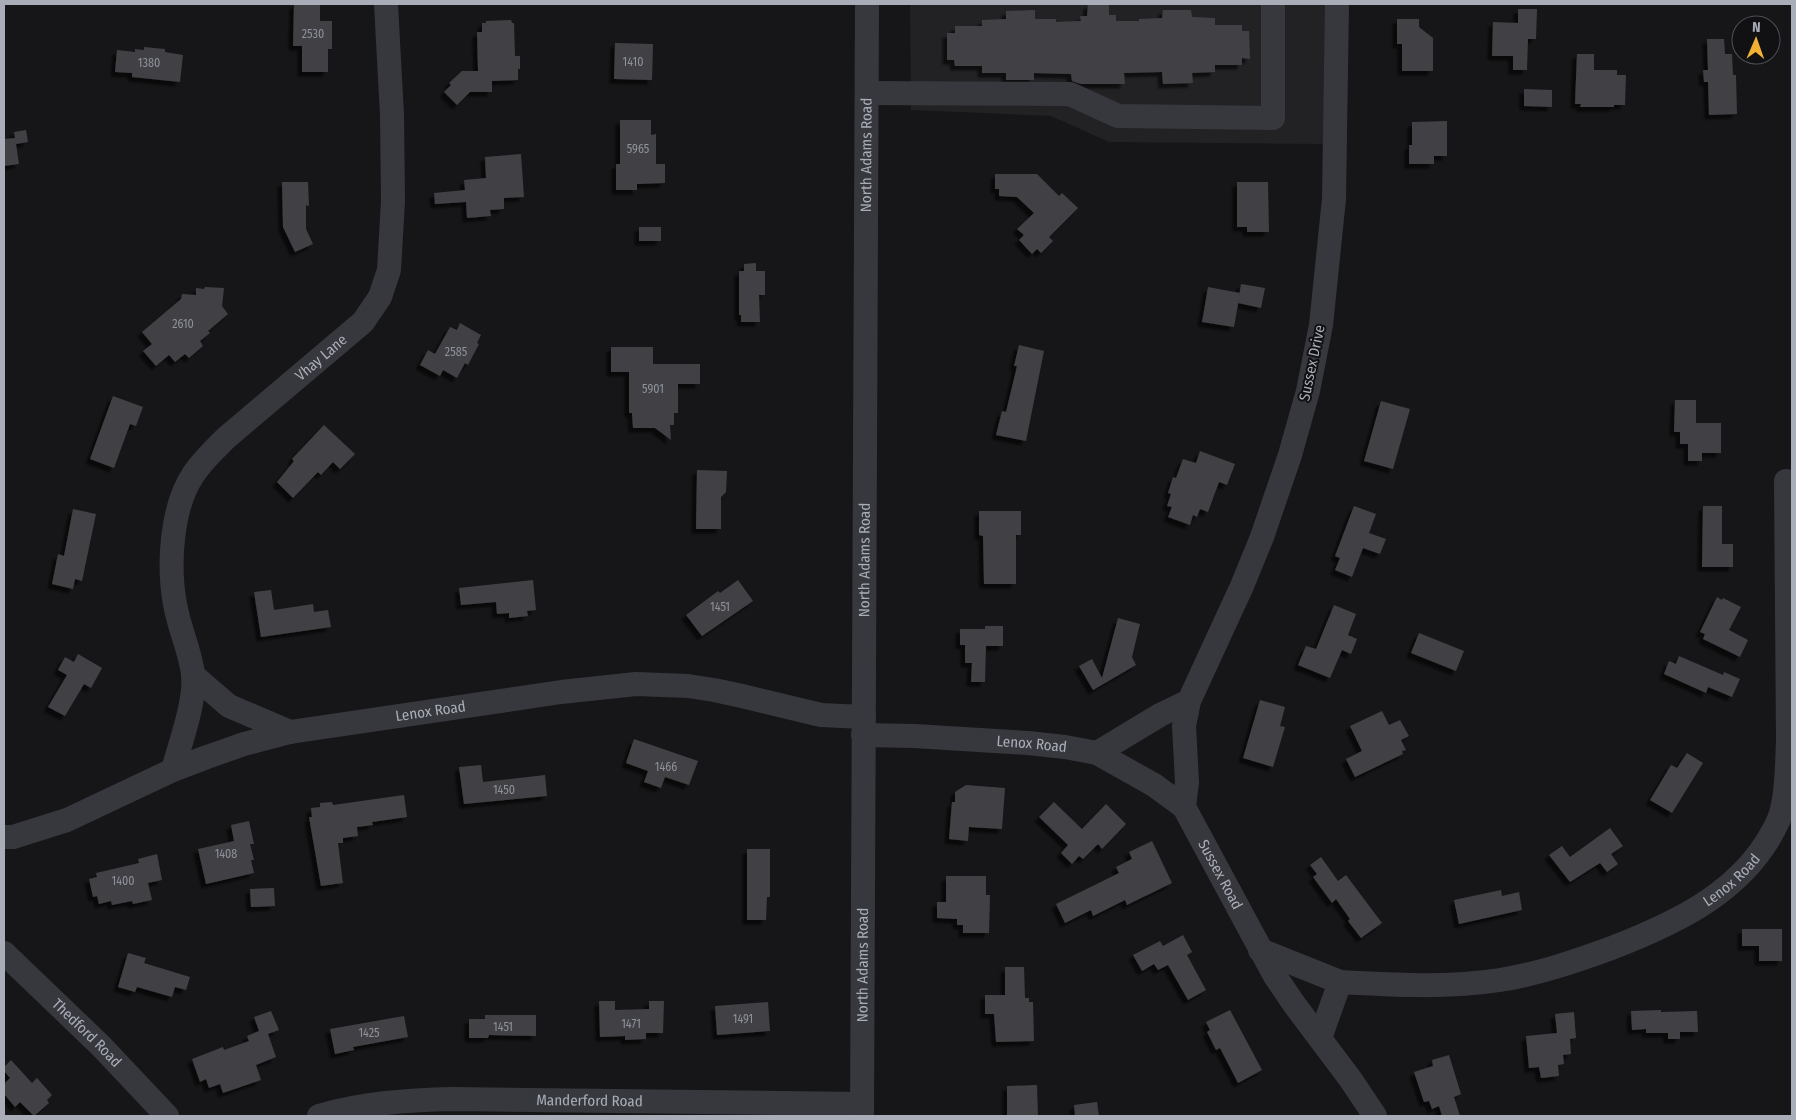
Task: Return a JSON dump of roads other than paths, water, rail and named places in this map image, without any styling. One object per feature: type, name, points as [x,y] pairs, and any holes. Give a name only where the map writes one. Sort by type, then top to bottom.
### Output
[{"type":"street","name":"Vhay Lane","points":[[173,770],[192,700],[193,675],[175,604],[173,587],[174,538],[184,491],[193,475],[226,438],[362,322],[380,297],[385,284],[391,254],[393,201],[392,115],[386,4]]},
{"type":"street","name":"North Adams Road","points":[[862,1110],[867,4]]},
{"type":"street","points":[[867,93],[1070,94],[1118,116],[1273,118],[1273,4]]},
{"type":"street","name":"Sussex Drive","points":[[1189,701],[1242,586],[1262,536],[1290,454],[1308,391],[1320,325],[1334,199],[1337,4]]},
{"type":"street","name":"Lenox Road","points":[[1260,950],[1340,982],[1439,984],[1498,980],[1536,974],[1576,961],[1670,923],[1698,908],[1729,885],[1753,861],[1780,817],[1786,777],[1788,740],[1786,481]]},
{"type":"street","points":[[193,675],[229,706],[290,732]]},
{"type":"street","name":"Lenox Road","points":[[7,841],[67,820],[173,770],[244,744],[290,732],[560,692],[636,684],[714,690],[914,736],[1065,747],[1097,753],[1154,785],[1184,807]]},
{"type":"street","points":[[1097,753],[1160,715],[1189,701]]},
{"type":"street","points":[[1184,807],[1187,782],[1184,726],[1189,701]]},
{"type":"street","name":"Sussex Road","points":[[1184,807],[1260,950],[1294,1004],[1351,1080],[1375,1116]]},
{"type":"street","name":"Thedford Road","points":[[4,953],[101,1046],[167,1116]]},
{"type":"street","points":[[1320,1038],[1340,982]]},
{"type":"street","name":"Manderford Road","points":[[319,1116],[363,1106],[430,1100],[862,1110]]}]
